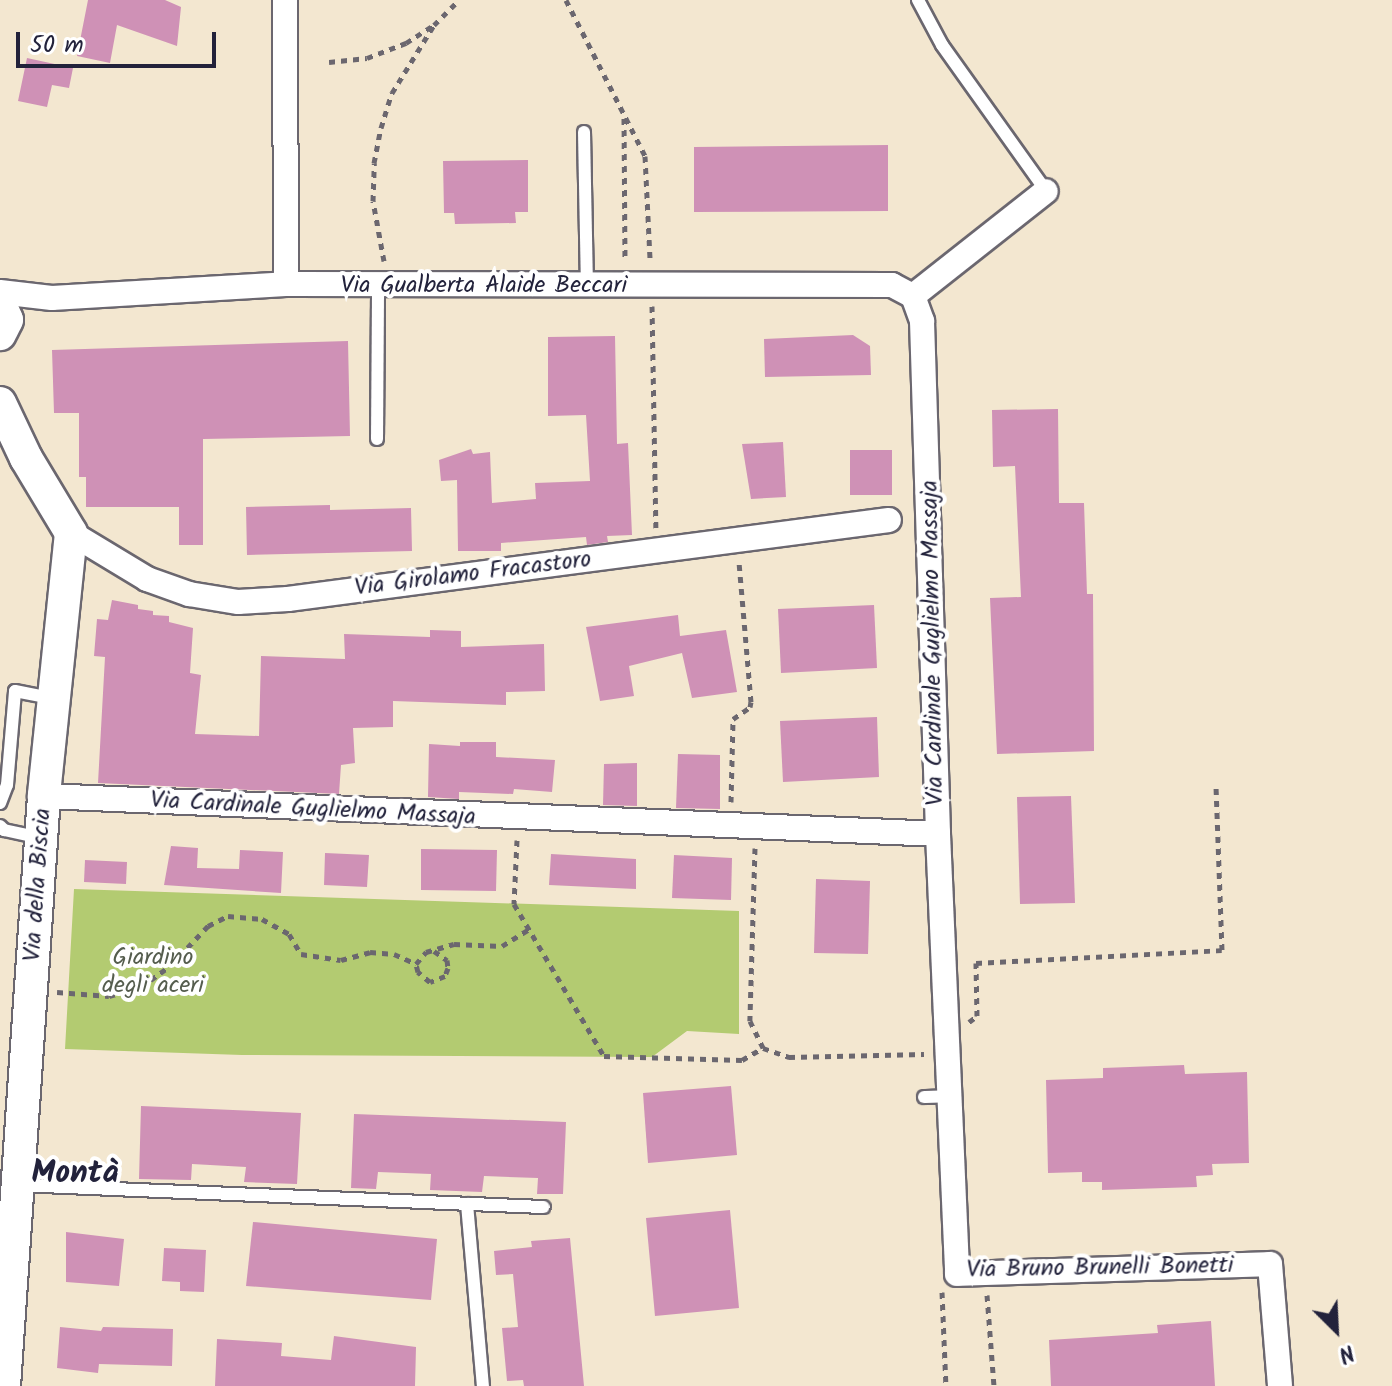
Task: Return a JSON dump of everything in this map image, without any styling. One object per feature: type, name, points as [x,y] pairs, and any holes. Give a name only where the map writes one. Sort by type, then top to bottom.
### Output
[{"type":"street","points":[[285,0],[286,284]]},
{"type":"street","points":[[913,296],[1046,191]]},
{"type":"street","name":"Via Gualberta Alaide Beccari","points":[[0,292],[52,298],[286,284],[587,287],[892,285],[913,296]]},
{"type":"street","name":"Via Cardinale Guglielmo Massaja","points":[[44,796],[938,834],[922,321],[913,296]]},
{"type":"street","name":"Via Gualberta Alaide Beccari","points":[[1,327],[52,298]]},
{"type":"street","points":[[0,403],[26,458],[71,533]]},
{"type":"street","name":"Via Girolamo Fracastoro","points":[[71,533],[147,579],[189,594],[238,602],[889,520]]},
{"type":"street","name":"Via della Biscia","points":[[4,1386],[44,796],[71,533]]},
{"type":"street","name":"Via Bruno Brunelli Bonetti","points":[[938,834],[957,1274],[1270,1264],[1280,1386]]},
{"type":"lane","points":[[918,0],[942,45],[1046,191]]},
{"type":"lane","points":[[584,132],[587,287]]},
{"type":"lane","points":[[377,439],[383,285]]},
{"type":"lane","points":[[0,803],[7,785],[15,691],[54,698]]},
{"type":"lane","points":[[0,826],[4,830],[42,838]]},
{"type":"lane","points":[[924,1097],[949,1096]]},
{"type":"lane","points":[[18,1185],[544,1207]]},
{"type":"lane","points":[[467,1204],[483,1386]]},
{"type":"path","points":[[329,62],[367,58],[406,43],[434,25],[459,0]]},
{"type":"path","points":[[566,0],[645,156],[650,259],[624,259],[624,117]]},
{"type":"path","points":[[383,285],[373,201],[374,163],[392,93],[434,25]]},
{"type":"path","points":[[652,311],[656,550]]},
{"type":"path","points":[[730,811],[733,719],[750,707],[751,702],[738,556]]},
{"type":"path","points":[[966,1024],[977,1016],[976,963],[1222,950],[1216,788]]},
{"type":"path","points":[[517,818],[514,904],[604,1056],[742,1060],[763,1048]]},
{"type":"path","points":[[755,847],[750,1021],[763,1048],[789,1057],[931,1054]]},
{"type":"path","points":[[31,988],[109,996],[141,987],[171,965],[208,926],[228,916],[262,919],[289,934],[301,954],[341,960],[370,952],[394,954],[416,964],[423,978],[438,981],[445,976],[447,960],[434,951]]},
{"type":"path","points":[[416,964],[426,952],[454,944],[502,946],[529,929]]},
{"type":"path","points":[[986,1273],[994,1386]]},
{"type":"path","name":"Via Bruno Brunelli Bonetti","points":[[942,1289],[946,1386]]},
{"type":"green space","name":"Giardino degli aceri","points":[[74,889],[739,911],[739,1034],[687,1031],[652,1057],[242,1055],[65,1049]]},
{"type":"building","points":[[88,0],[165,0],[181,7],[177,46],[117,25],[110,63],[77,56]]},
{"type":"building","points":[[27,58],[73,68],[69,88],[52,85],[47,107],[18,101]]},
{"type":"building","points":[[888,145],[888,211],[694,212],[694,147]]},
{"type":"building","points":[[528,160],[528,212],[515,212],[516,223],[455,224],[454,213],[444,213],[443,161]]},
{"type":"building","points":[[853,335],[870,346],[871,375],[765,377],[764,339]]},
{"type":"building","points":[[615,336],[617,444],[628,443],[632,535],[607,536],[608,542],[587,545],[586,537],[501,543],[501,551],[458,551],[457,480],[441,481],[439,460],[471,449],[473,454],[490,452],[492,503],[536,499],[535,483],[590,481],[586,415],[548,416],[548,337]]},
{"type":"building","points":[[348,341],[350,436],[203,439],[203,545],[179,545],[179,507],[86,507],[86,477],[79,477],[79,413],[54,413],[52,350]]},
{"type":"building","points":[[1058,409],[1059,503],[1084,503],[1087,594],[1093,594],[1094,751],[997,754],[990,598],[1021,597],[1015,466],[993,467],[992,410]]},
{"type":"building","points":[[783,442],[786,497],[751,499],[742,444]]},
{"type":"building","points":[[850,450],[892,450],[892,495],[850,495]]},
{"type":"building","points":[[330,505],[330,510],[411,508],[412,551],[247,555],[246,507]]},
{"type":"building","points":[[112,600],[138,605],[138,609],[153,611],[153,615],[169,616],[169,622],[193,628],[190,673],[201,675],[195,734],[259,736],[261,656],[345,659],[344,634],[430,637],[430,630],[461,631],[461,647],[544,644],[545,691],[506,692],[506,705],[393,701],[393,727],[353,728],[355,763],[341,765],[339,794],[98,783],[105,657],[94,656],[97,619],[108,620]]},
{"type":"building","points":[[874,605],[877,668],[781,673],[778,609]]},
{"type":"building","points":[[678,615],[680,636],[726,630],[737,692],[692,698],[682,653],[629,666],[634,696],[600,701],[586,627]]},
{"type":"building","points":[[877,717],[879,777],[783,782],[780,721]]},
{"type":"building","points":[[460,742],[496,742],[496,757],[555,760],[552,792],[514,789],[513,794],[459,792],[459,799],[428,797],[429,744],[460,746]]},
{"type":"building","points":[[678,754],[720,755],[720,809],[676,808]]},
{"type":"building","points":[[637,763],[637,806],[603,805],[604,764]]},
{"type":"building","points":[[1071,796],[1075,903],[1020,904],[1017,797]]},
{"type":"building","points":[[171,846],[198,848],[197,868],[239,869],[240,850],[283,852],[281,893],[164,885]]},
{"type":"building","points":[[421,849],[497,850],[496,891],[421,890]]},
{"type":"building","points":[[325,853],[369,855],[367,887],[324,885]]},
{"type":"building","points":[[551,854],[636,859],[636,889],[549,885]]},
{"type":"building","points":[[674,855],[732,858],[731,900],[672,898]]},
{"type":"building","points":[[85,860],[127,862],[126,884],[84,882]]},
{"type":"building","points":[[816,879],[870,881],[868,954],[814,953]]},
{"type":"building","points":[[1184,1065],[1185,1074],[1247,1072],[1249,1163],[1212,1164],[1213,1175],[1196,1176],[1197,1187],[1102,1190],[1102,1182],[1082,1182],[1082,1172],[1048,1173],[1046,1080],[1103,1078],[1103,1068]]},
{"type":"building","points":[[731,1086],[737,1155],[648,1163],[643,1093]]},
{"type":"building","points":[[141,1106],[301,1113],[297,1184],[244,1182],[246,1167],[192,1164],[191,1180],[139,1179]]},
{"type":"building","points":[[354,1114],[566,1122],[563,1194],[537,1194],[538,1178],[484,1176],[482,1192],[430,1190],[431,1174],[378,1172],[376,1189],[351,1188]]},
{"type":"building","points":[[730,1210],[739,1308],[655,1316],[646,1218]]},
{"type":"building","points":[[253,1222],[437,1239],[431,1300],[246,1286]]},
{"type":"building","points":[[66,1232],[124,1239],[119,1286],[66,1282]]},
{"type":"building","points":[[570,1238],[584,1386],[524,1386],[523,1380],[507,1381],[502,1328],[518,1327],[513,1274],[496,1275],[494,1251],[532,1247],[531,1241]]},
{"type":"building","points":[[164,1248],[206,1250],[204,1292],[180,1291],[180,1282],[162,1281]]},
{"type":"building","points":[[1211,1321],[1215,1386],[1051,1386],[1049,1340],[1158,1333],[1157,1325]]},
{"type":"building","points":[[60,1327],[101,1331],[103,1327],[173,1329],[172,1366],[99,1364],[98,1373],[57,1368]]},
{"type":"building","points":[[334,1336],[416,1347],[415,1386],[215,1386],[217,1339],[282,1343],[281,1356],[331,1360]]},
{"type":"district","name":"Montà","points":[[75,1174]]}]
